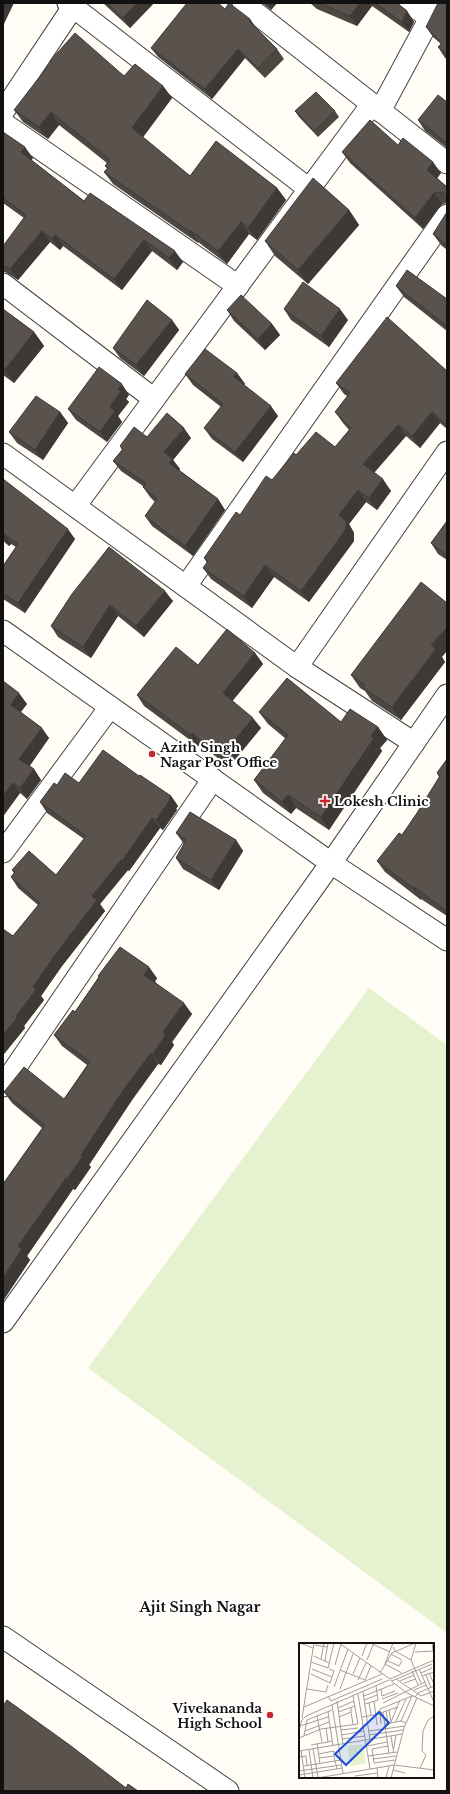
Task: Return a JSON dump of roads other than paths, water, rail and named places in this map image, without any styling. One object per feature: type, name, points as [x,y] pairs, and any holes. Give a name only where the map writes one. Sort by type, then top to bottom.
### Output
[{"type":"street","points":[[243,3],[447,162]]},
{"type":"street","points":[[76,505],[309,189],[376,107],[434,10],[409,3]]},
{"type":"street","points":[[3,112],[71,5],[309,189]]},
{"type":"street","points":[[3,123],[238,286]]},
{"type":"street","points":[[186,586],[447,216]]},
{"type":"street","points":[[3,284],[154,399]]},
{"type":"street","points":[[297,667],[447,452]]},
{"type":"street","points":[[3,454],[76,505],[297,667],[414,743]]},
{"type":"street","points":[[3,631],[331,863],[447,940]]},
{"type":"street","points":[[3,1322],[331,863],[447,695]]},
{"type":"street","points":[[6,841],[110,707]]},
{"type":"street","points":[[3,1086],[213,779]]},
{"type":"street","points":[[3,1637],[228,1791]]},
{"type":"place","name":"Azith Singh Nagar Post Office","points":[[152,754]]},
{"type":"place","name":"Lokesh Clinic","points":[[325,801]]},
{"type":"place","name":"Vivekananda High School","points":[[270,1715]]},
{"type":"district","name":"Ajit Singh Nagar","points":[[200,1607]]}]
